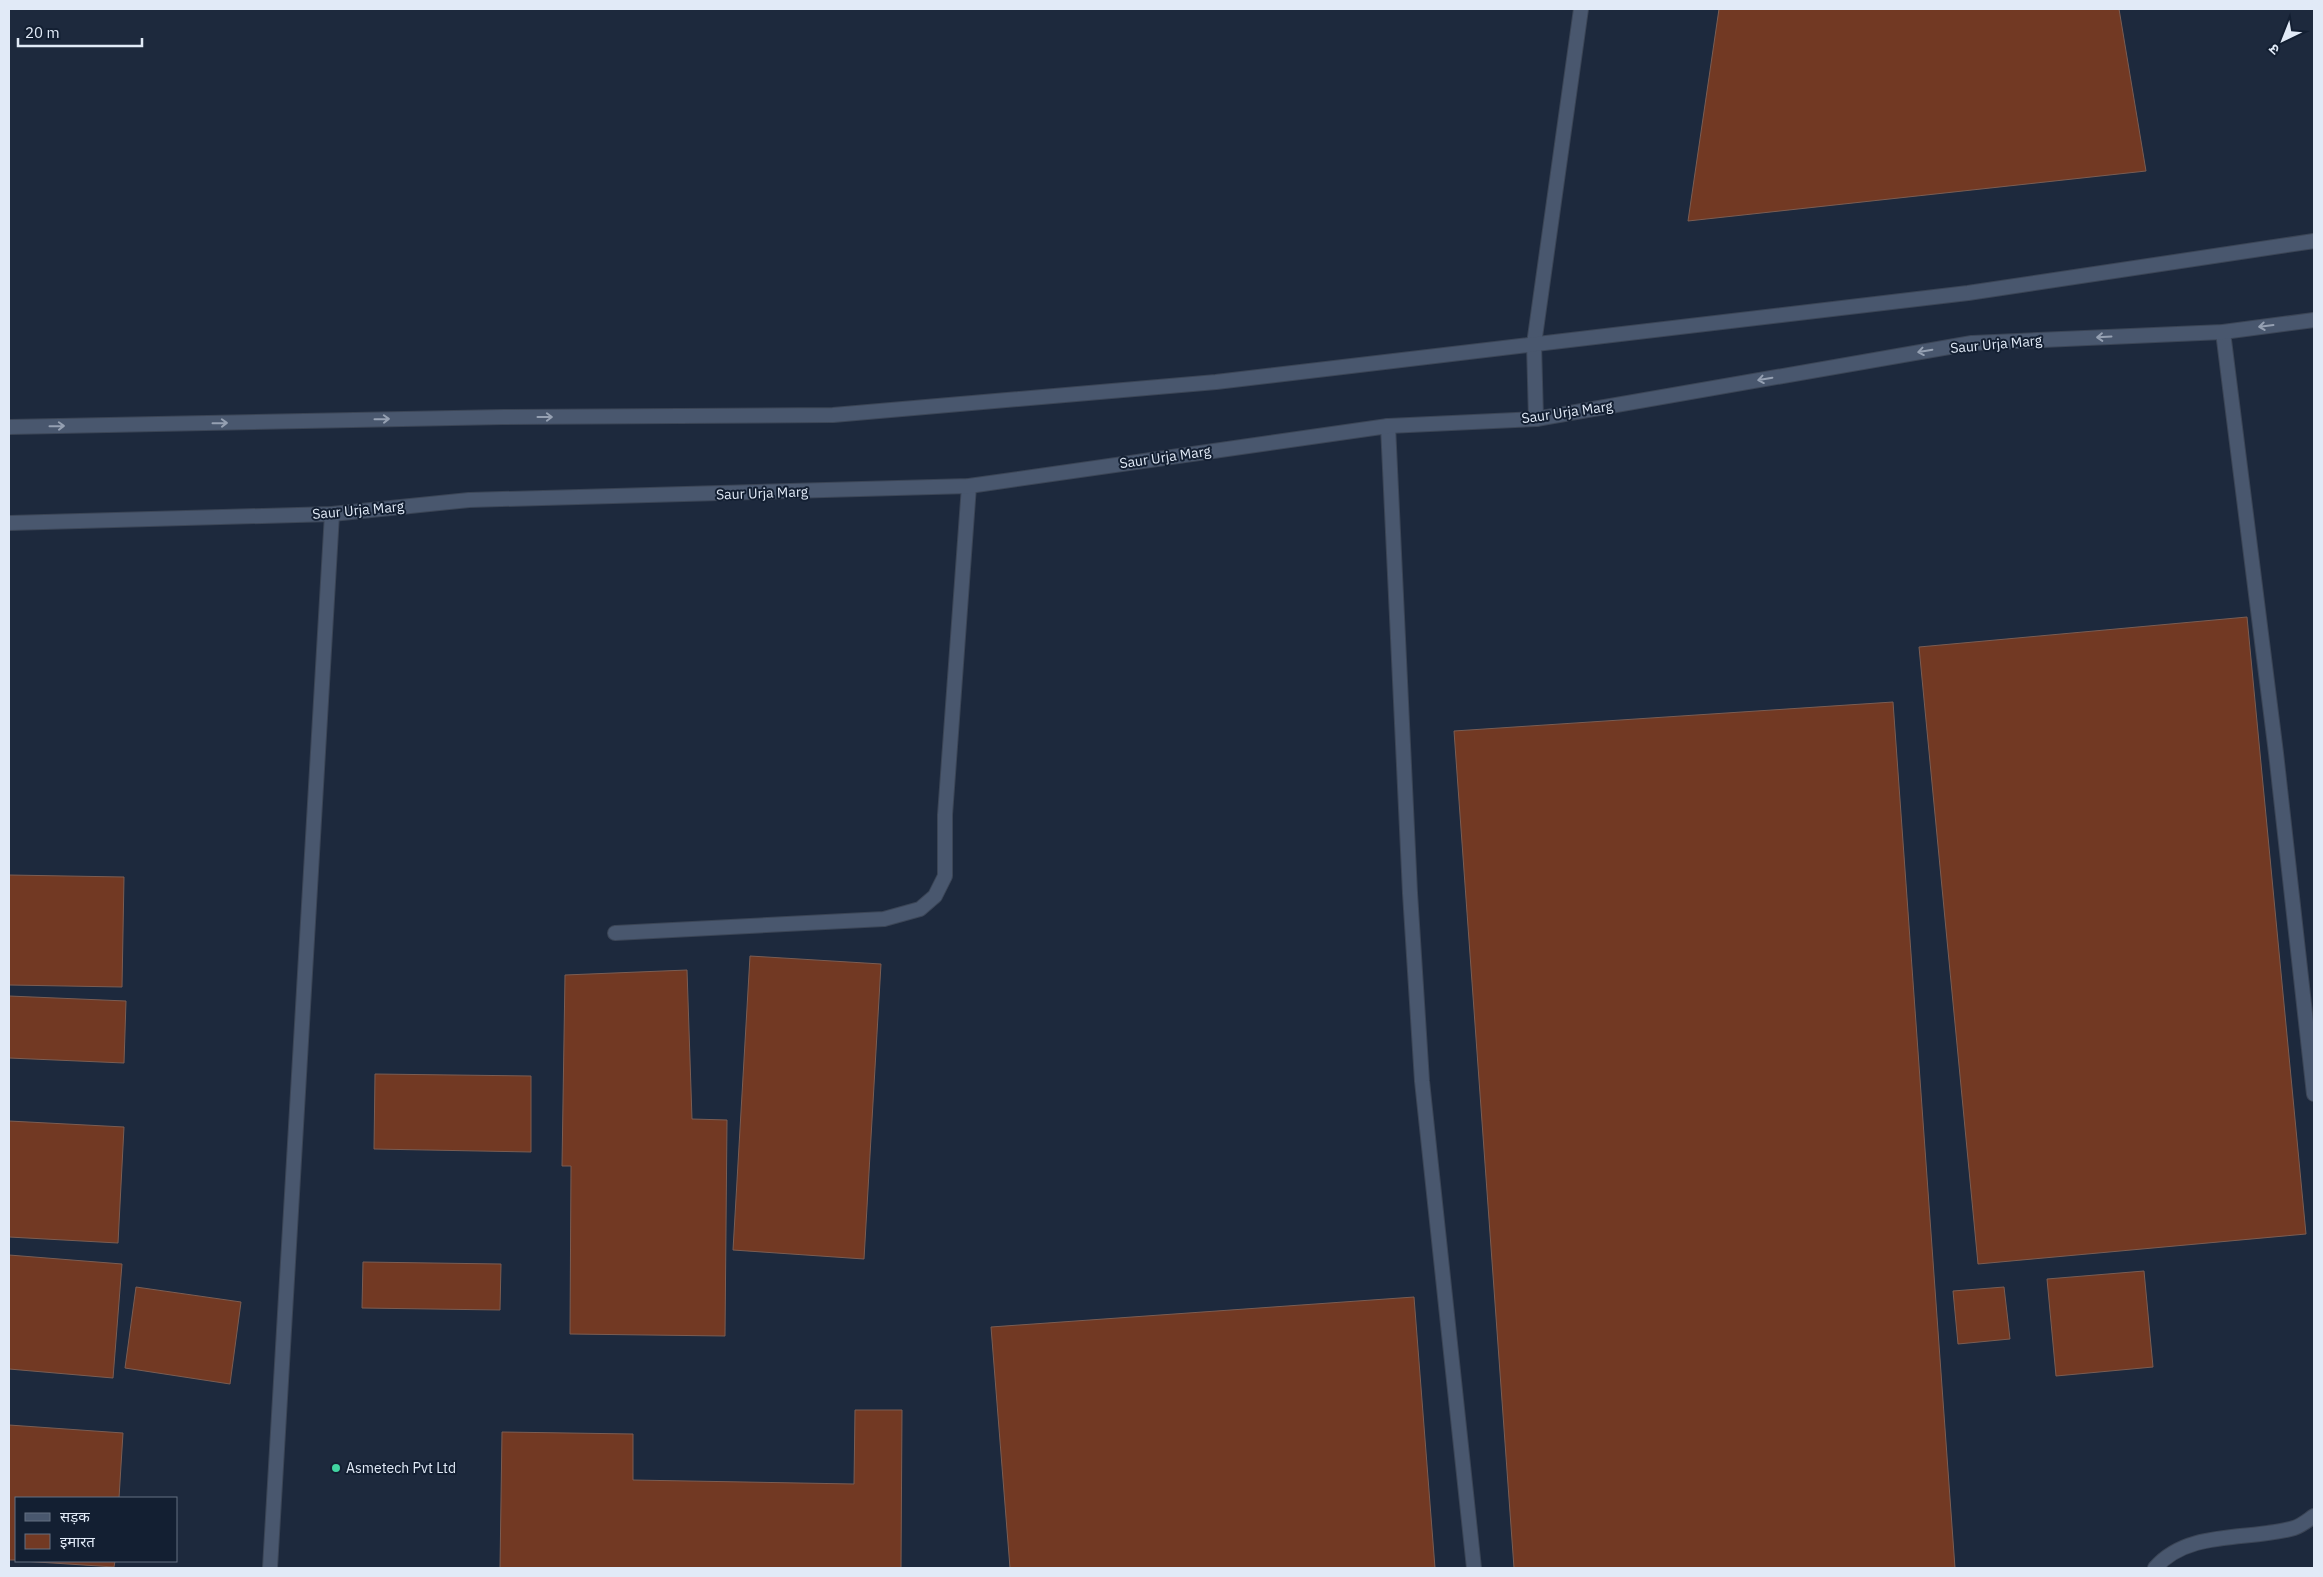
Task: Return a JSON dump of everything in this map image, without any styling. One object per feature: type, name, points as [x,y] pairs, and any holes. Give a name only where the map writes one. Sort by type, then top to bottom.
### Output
[{"type":"street","points":[[1536,419],[1534,344],[1581,9]]},
{"type":"street","points":[[9,426],[494,417],[833,415],[1216,382],[1968,293],[2314,241]]},
{"type":"street","name":"Saur Urja Marg","points":[[9,523],[332,514],[469,500],[969,486],[1388,426],[1536,419],[1972,343],[2223,332],[2314,320]]},
{"type":"street","points":[[2223,332],[2276,753],[2314,1094]]},
{"type":"street","points":[[1388,426],[1410,893],[1422,1081],[1474,1568]]},
{"type":"street","points":[[615,933],[884,919],[920,909],[935,896],[945,876],[945,815],[969,486]]},
{"type":"street","points":[[270,1568],[332,514]]},
{"type":"street","points":[[2155,1568],[2161,1560],[2194,1544],[2296,1528],[2314,1516]]},
{"type":"building","points":[[1719,9],[2119,9],[2146,171],[1688,221]]},
{"type":"building","points":[[2247,617],[2306,1234],[1978,1264],[1919,647]]},
{"type":"building","points":[[1893,702],[1955,1568],[1514,1568],[1454,731]]},
{"type":"building","points":[[9,875],[124,877],[122,987],[9,985]]},
{"type":"building","points":[[750,956],[881,964],[864,1259],[733,1250]]},
{"type":"building","points":[[687,970],[692,1119],[727,1120],[725,1336],[570,1334],[571,1166],[562,1166],[565,975]]},
{"type":"building","points":[[9,996],[126,1001],[124,1063],[9,1058]]},
{"type":"building","points":[[375,1074],[531,1076],[531,1152],[374,1149]]},
{"type":"building","points":[[9,1121],[124,1127],[118,1243],[9,1237]]},
{"type":"building","points":[[9,1255],[122,1264],[113,1378],[9,1369]]},
{"type":"building","points":[[363,1262],[501,1264],[500,1310],[362,1308]]},
{"type":"building","points":[[2144,1271],[2153,1367],[2056,1376],[2047,1279]]},
{"type":"building","points":[[136,1287],[241,1302],[230,1384],[125,1368]]},
{"type":"building","points":[[2004,1287],[2010,1339],[1958,1344],[1953,1291]]},
{"type":"building","points":[[1414,1297],[1435,1568],[1010,1568],[991,1327]]},
{"type":"building","points":[[855,1410],[902,1410],[901,1568],[500,1568],[502,1432],[633,1434],[633,1480],[854,1484]]},
{"type":"building","points":[[9,1425],[123,1433],[119,1497],[15,1497],[15,1560],[9,1560]]},
{"type":"building","points":[[37,1562],[115,1562],[114,1567]]},
{"type":"place","name":"Asmetech Pvt Ltd","points":[[336,1468]]}]
